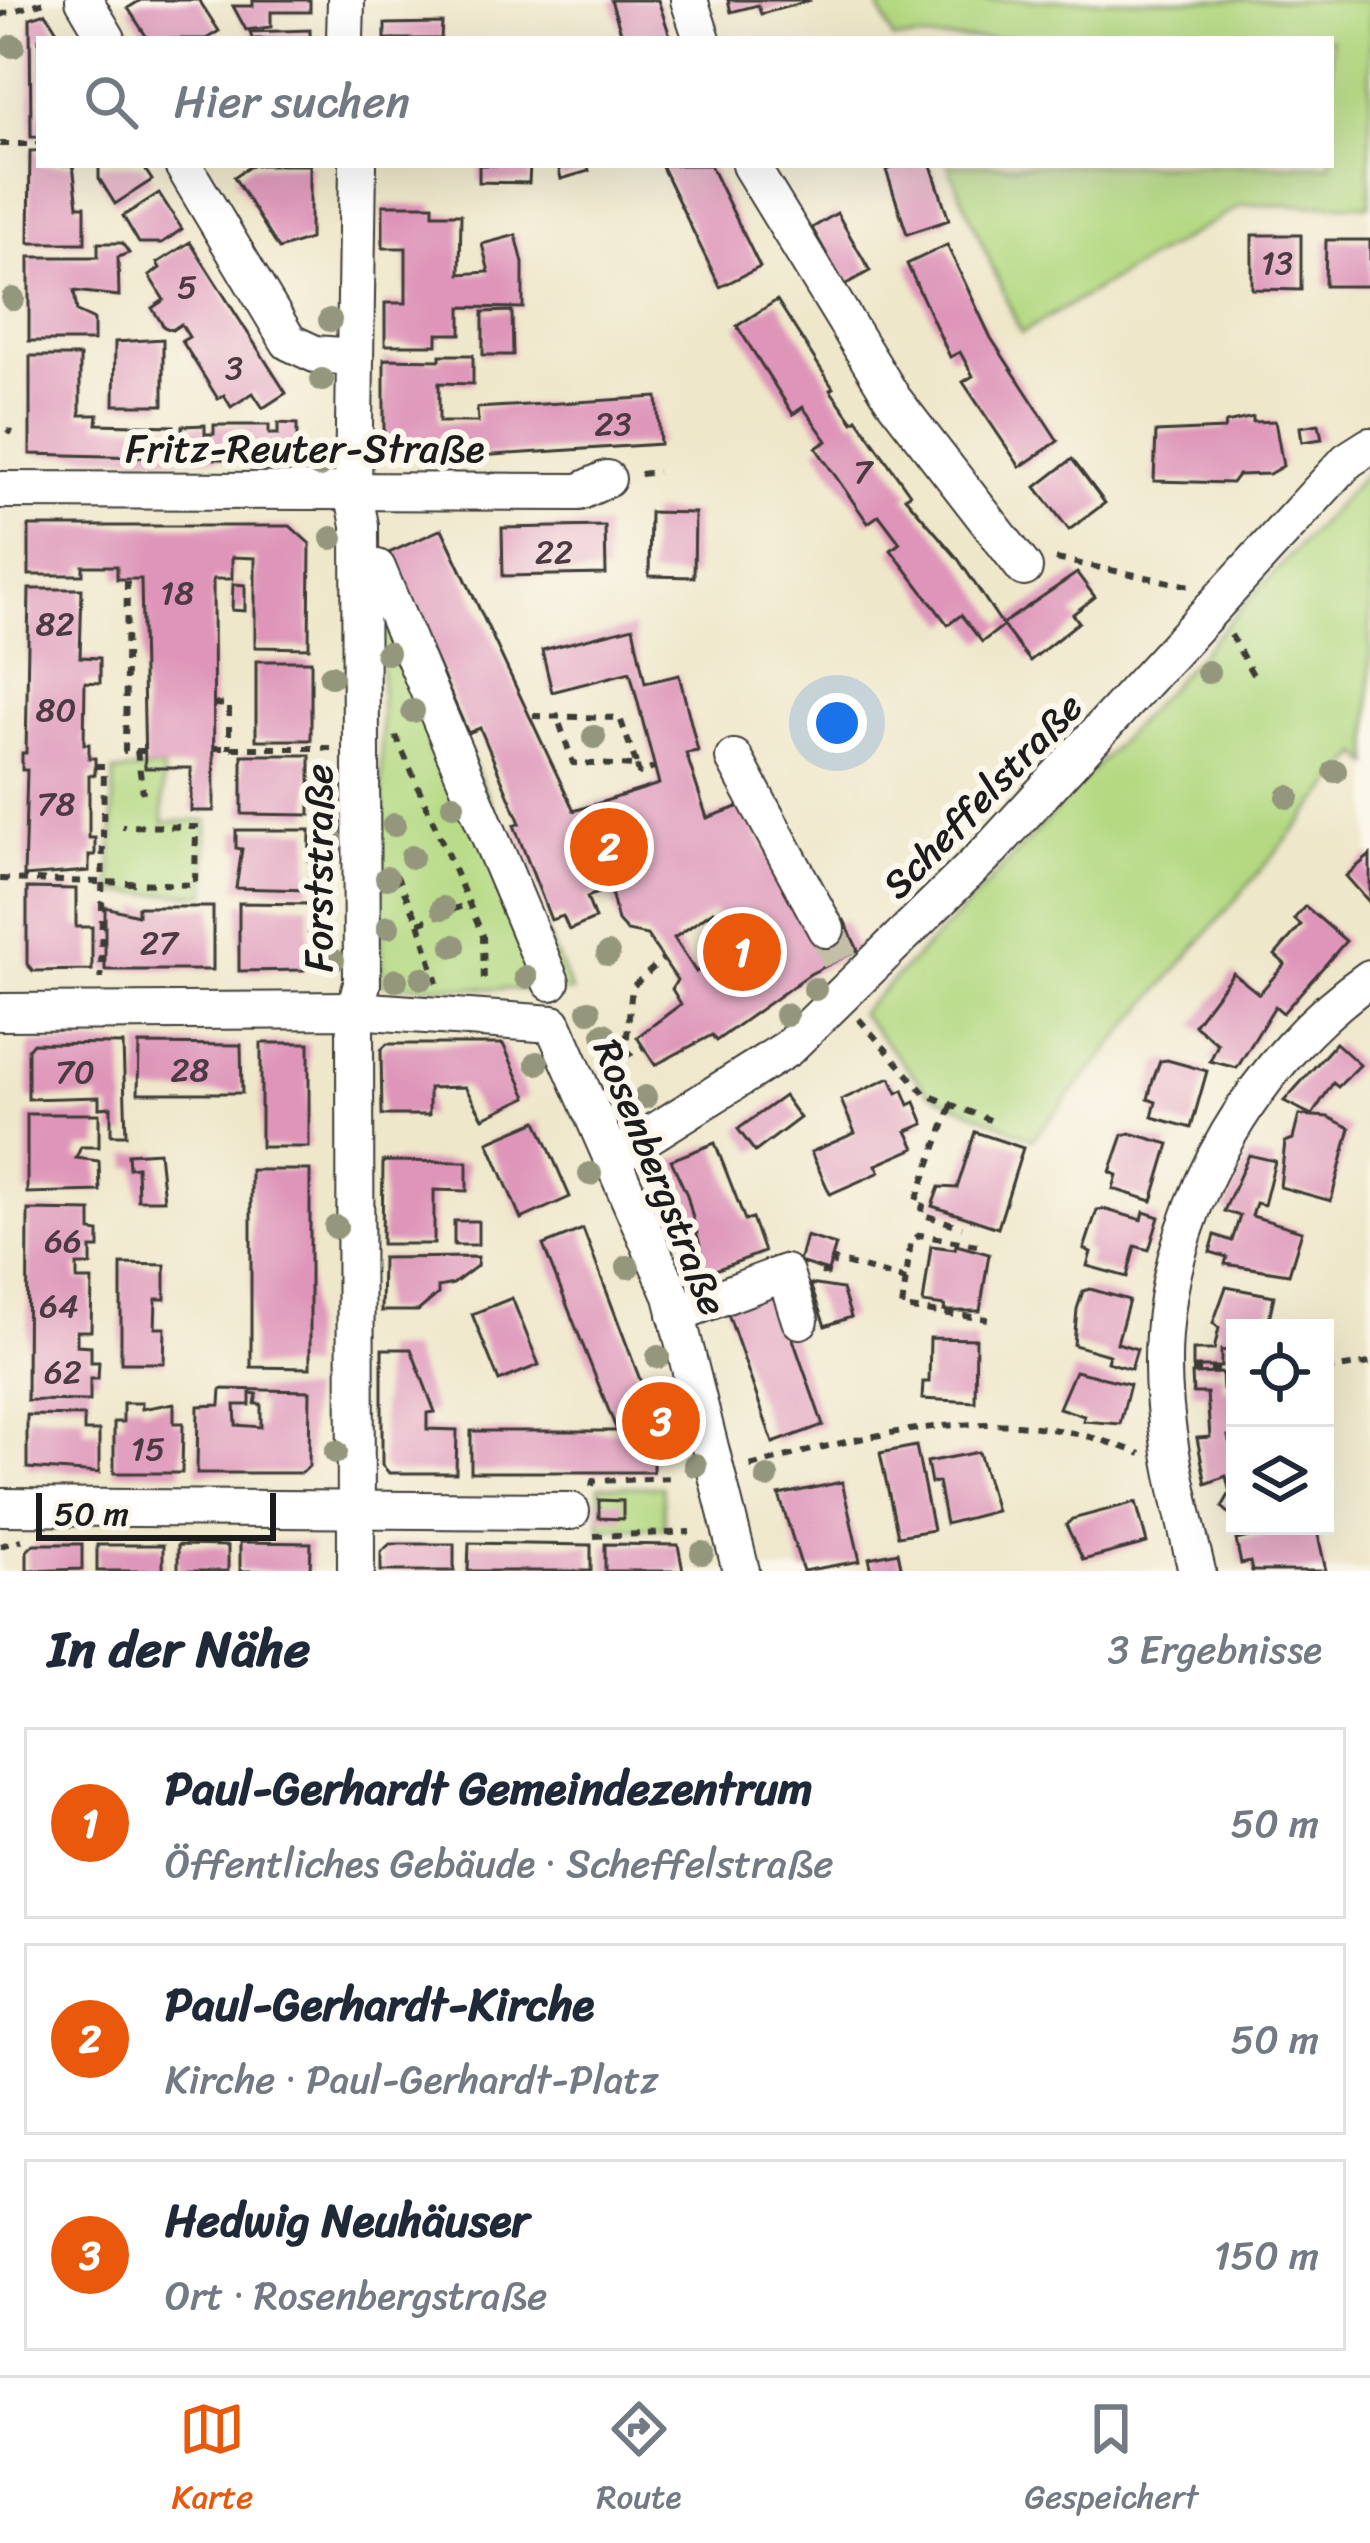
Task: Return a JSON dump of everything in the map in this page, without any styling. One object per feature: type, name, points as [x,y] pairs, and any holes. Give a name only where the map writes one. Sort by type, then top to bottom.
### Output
[{"type":"street","points":[[84,0],[105,36]]},
{"type":"street","points":[[345,36],[346,0]]},
{"type":"street","points":[[689,0],[701,36]]},
{"type":"street","points":[[185,168],[289,343],[316,355],[355,356]]},
{"type":"street","name":"Forststraße","points":[[356,1571],[355,1010],[362,984],[360,525],[353,491],[358,168]]},
{"type":"street","points":[[752,168],[893,399],[1024,568]]},
{"type":"street","name":"Scheffelstraße","points":[[616,1157],[788,1048],[843,973],[991,849],[1348,460],[1370,446]]},
{"type":"street","name":"Fritz-Reuter-Straße","points":[[0,490],[579,492],[607,479]]},
{"type":"street","points":[[377,568],[551,982]]},
{"type":"street","points":[[734,758],[843,973]]},
{"type":"street","points":[[1197,1571],[1172,1467],[1164,1334],[1176,1262],[1224,1139],[1266,1078],[1313,1025],[1370,977]]},
{"type":"street","points":[[0,1012],[355,1010]]},
{"type":"street","name":"Rosenbergstraße","points":[[355,1010],[553,1024],[616,1157],[676,1314],[741,1571]]},
{"type":"street","points":[[676,1314],[785,1274],[800,1320]]},
{"type":"street","points":[[0,1508],[356,1511],[582,1496]]},
{"type":"path","points":[[0,15],[51,0]]},
{"type":"path","points":[[0,144],[36,144]]},
{"type":"path","points":[[1024,568],[1051,558],[1198,588]]},
{"type":"path","points":[[127,581],[125,751],[141,751],[143,793]]},
{"type":"path","points":[[1225,624],[1258,682]]},
{"type":"path","points":[[214,704],[229,705],[229,748]]},
{"type":"path","points":[[556,713],[573,763],[637,766]]},
{"type":"path","points":[[533,716],[620,718],[639,772],[653,768]]},
{"type":"path","points":[[395,734],[483,936],[484,985]]},
{"type":"path","points":[[214,748],[359,748]]},
{"type":"path","points":[[95,766],[104,766],[100,967]]},
{"type":"path","points":[[0,879],[195,885],[196,827],[122,826]]},
{"type":"path","points":[[394,874],[419,923],[437,983]]},
{"type":"path","points":[[419,923],[470,903]]},
{"type":"path","points":[[625,1056],[632,987],[663,959]]},
{"type":"path","points":[[843,973],[926,1094],[990,1120]]},
{"type":"path","points":[[613,1063],[643,1047]]},
{"type":"path","points":[[951,1108],[915,1203],[923,1206],[921,1214],[962,1227]]},
{"type":"path","points":[[977,1245],[920,1235],[911,1241],[902,1308],[988,1319]]},
{"type":"path","points":[[814,1270],[830,1274],[834,1260],[905,1280]]},
{"type":"path","points":[[1334,1369],[1370,1363]]},
{"type":"path","points":[[717,1475],[918,1426],[1042,1424],[1089,1434],[1172,1467]]},
{"type":"path","points":[[582,1496],[676,1478]]},
{"type":"path","points":[[600,1536],[690,1532]]},
{"type":"path","points":[[0,1546],[18,1546]]},
{"type":"green space","points":[[876,0],[1370,0],[1370,205],[1242,205],[1021,333],[949,168],[1334,168],[1334,36],[892,36]]},
{"type":"green space","points":[[1370,469],[1370,764],[1359,754],[1033,1139],[928,1092],[860,1013],[974,899]]},
{"type":"green space","points":[[381,551],[572,992],[382,984]]},
{"type":"green space","points":[[163,768],[163,822],[207,820],[206,894],[111,893],[114,772]]},
{"type":"green space","points":[[599,1486],[662,1487],[665,1528],[600,1528]]},
{"type":"building","points":[[141,0],[199,0],[219,31],[211,36],[146,36],[128,8]]},
{"type":"building","points":[[253,0],[310,0],[310,12],[271,12],[271,27],[246,30],[233,6],[253,6]]},
{"type":"building","points":[[611,0],[658,0],[670,36],[622,36]]},
{"type":"building","points":[[728,0],[809,1],[761,14],[758,5],[731,12]]},
{"type":"building","points":[[46,13],[60,36],[36,36],[36,137],[31,137],[30,18]]},
{"type":"building","points":[[442,23],[441,36],[385,36],[385,24]]},
{"type":"building","points":[[310,30],[310,36],[251,36],[250,32]]},
{"type":"building","points":[[30,151],[36,151],[36,168],[73,168],[78,206],[85,206],[85,243],[29,243]]},
{"type":"building","points":[[99,168],[144,168],[152,180],[115,204],[99,178]]},
{"type":"building","points":[[248,168],[310,168],[310,239],[279,249],[234,177]]},
{"type":"building","points":[[479,168],[530,168],[529,183],[479,182]]},
{"type":"building","points":[[559,168],[588,168],[589,171],[561,179]]},
{"type":"building","points":[[662,168],[711,168],[760,267],[720,287]]},
{"type":"building","points":[[932,168],[949,220],[907,234],[886,170]]},
{"type":"building","points":[[159,193],[182,229],[162,243],[139,243],[123,216]]},
{"type":"building","points":[[383,205],[433,205],[433,214],[461,214],[460,274],[489,272],[482,244],[516,235],[523,263],[523,308],[461,307],[461,334],[437,334],[437,345],[385,345],[385,303],[406,303],[406,248],[383,248]]},
{"type":"building","points":[[837,213],[870,271],[844,285],[812,228]]},
{"type":"building","points":[[1252,235],[1301,235],[1301,290],[1252,289]]},
{"type":"building","points":[[1326,240],[1370,240],[1370,286],[1325,286]]},
{"type":"building","points":[[190,242],[286,393],[263,408],[253,393],[231,407],[224,395],[218,399],[182,341],[189,337],[181,324],[172,330],[164,327],[152,308],[164,300],[149,276],[160,268],[157,263]]},
{"type":"building","points":[[98,243],[122,243],[129,253],[118,257],[119,296],[74,291],[77,312],[94,320],[94,341],[29,341],[29,257],[98,257]]},
{"type":"building","points":[[947,245],[991,338],[1058,441],[1020,467],[963,382],[973,376],[960,352],[950,357],[907,264]]},
{"type":"building","points":[[777,300],[830,390],[853,422],[857,419],[910,494],[905,497],[958,559],[1002,624],[1077,573],[1095,597],[1073,614],[1079,622],[1030,661],[1003,626],[982,642],[961,615],[948,625],[891,550],[900,543],[879,515],[868,523],[816,448],[827,441],[803,407],[793,414],[737,326]]},
{"type":"building","points":[[512,311],[513,355],[483,355],[483,312]]},
{"type":"building","points":[[163,339],[163,405],[114,405],[115,342]]},
{"type":"building","points":[[440,355],[473,355],[473,384],[439,383],[439,422],[478,422],[477,408],[657,397],[660,444],[478,456],[384,455],[384,359],[440,360]]},
{"type":"building","points":[[30,356],[80,356],[80,415],[98,415],[97,424],[174,426],[174,435],[182,435],[182,426],[205,425],[205,434],[214,434],[214,425],[269,425],[269,434],[278,434],[278,423],[297,424],[297,446],[291,446],[291,456],[258,460],[30,454]]},
{"type":"building","points":[[1253,417],[1253,422],[1275,421],[1283,466],[1269,474],[1238,475],[1232,483],[1154,481],[1156,432],[1224,429],[1226,423]]},
{"type":"building","points":[[1319,424],[1322,439],[1302,442],[1300,427]]},
{"type":"building","points":[[1072,459],[1105,503],[1069,530],[1036,487]]},
{"type":"building","points":[[650,512],[695,513],[694,577],[649,576]]},
{"type":"building","points":[[29,526],[290,526],[310,544],[309,648],[255,647],[255,558],[232,557],[232,579],[213,579],[214,811],[191,811],[191,768],[145,768],[141,579],[117,579],[117,566],[83,566],[83,575],[29,575]]},
{"type":"building","points":[[605,526],[606,574],[503,576],[502,528]]},
{"type":"building","points":[[442,529],[574,811],[659,784],[630,672],[552,692],[542,650],[633,627],[645,683],[679,675],[698,751],[686,753],[707,818],[740,806],[816,933],[844,920],[858,950],[810,974],[716,1041],[712,1035],[655,1065],[637,1037],[681,1004],[672,989],[677,980],[647,935],[627,931],[618,921],[610,888],[587,897],[595,919],[569,930],[563,916],[551,920],[514,825],[520,823],[480,728],[468,733],[389,553]],"holes":[[[713,911],[738,945],[696,972],[674,938]]]},
{"type":"building","points":[[233,584],[245,585],[245,611],[232,610]]},
{"type":"building","points":[[29,589],[82,589],[80,657],[100,658],[100,683],[85,682],[84,744],[89,744],[89,758],[95,758],[95,775],[89,775],[89,838],[95,838],[95,855],[89,855],[89,871],[24,876],[27,770],[22,770],[22,753],[26,753]]},
{"type":"building","points":[[256,661],[311,661],[311,740],[256,740]]},
{"type":"building","points":[[242,755],[310,755],[310,815],[242,814]]},
{"type":"building","points":[[236,830],[310,830],[309,890],[236,888],[242,849],[236,848]]},
{"type":"building","points":[[1370,855],[1370,903],[1346,876]]},
{"type":"building","points":[[27,888],[76,889],[76,927],[92,927],[92,970],[33,971],[27,964]]},
{"type":"building","points":[[239,903],[309,904],[309,965],[304,970],[239,971]]},
{"type":"building","points":[[1305,906],[1346,941],[1283,1013],[1275,1006],[1237,1068],[1210,1061],[1218,1044],[1194,1025],[1233,973],[1259,994],[1285,964],[1275,955],[1301,925],[1294,919]]},
{"type":"building","points":[[105,907],[138,915],[138,907],[213,907],[213,970],[105,970]]},
{"type":"building","points":[[33,1043],[123,1044],[126,1135],[111,1135],[111,1107],[99,1108],[99,1097],[28,1099],[28,1049]]},
{"type":"building","points":[[261,1043],[309,1043],[309,1147],[261,1147]]},
{"type":"building","points":[[1336,1043],[1360,1065],[1338,1087],[1333,1083],[1312,1115],[1284,1101]]},
{"type":"building","points":[[139,1044],[241,1045],[242,1093],[138,1093]]},
{"type":"building","points":[[387,1044],[503,1044],[527,1097],[483,1118],[465,1087],[429,1088],[429,1115],[382,1115],[381,1050]]},
{"type":"building","points":[[1160,1061],[1207,1071],[1191,1128],[1152,1117],[1156,1102],[1148,1099],[1153,1080]]},
{"type":"building","points":[[890,1078],[897,1093],[903,1090],[909,1105],[915,1102],[924,1124],[907,1131],[915,1148],[876,1165],[880,1172],[830,1194],[811,1152],[855,1133],[841,1100]]},
{"type":"building","points":[[784,1096],[800,1118],[755,1152],[738,1129]]},
{"type":"building","points":[[27,1114],[99,1114],[99,1147],[81,1147],[76,1158],[99,1161],[100,1191],[27,1193]]},
{"type":"building","points":[[1299,1115],[1328,1117],[1350,1128],[1331,1201],[1280,1187],[1285,1142],[1293,1139]]},
{"type":"building","points":[[537,1121],[570,1197],[521,1219],[488,1142]]},
{"type":"building","points":[[975,1132],[1023,1148],[998,1228],[932,1206],[939,1187],[957,1188]]},
{"type":"building","points":[[1123,1135],[1169,1144],[1152,1201],[1113,1189],[1117,1175],[1110,1172]]},
{"type":"building","points":[[715,1143],[745,1220],[752,1218],[764,1252],[707,1273],[687,1195],[671,1160]]},
{"type":"building","points":[[159,1152],[164,1200],[138,1200],[137,1167],[129,1168],[128,1154]]},
{"type":"building","points":[[1249,1155],[1275,1161],[1264,1205],[1256,1203],[1252,1216],[1302,1231],[1289,1274],[1225,1264],[1227,1257],[1210,1252],[1215,1235],[1232,1241],[1240,1216],[1224,1211]]},
{"type":"building","points":[[383,1161],[467,1162],[467,1191],[434,1190],[434,1244],[382,1244]]},
{"type":"building","points":[[251,1170],[310,1170],[310,1368],[251,1367]]},
{"type":"building","points":[[28,1210],[91,1211],[91,1231],[99,1232],[99,1248],[91,1248],[91,1265],[77,1265],[77,1280],[92,1280],[91,1331],[77,1331],[77,1345],[91,1346],[91,1362],[99,1362],[98,1379],[90,1379],[90,1401],[27,1400]]},
{"type":"building","points":[[1097,1210],[1142,1220],[1144,1212],[1159,1217],[1149,1250],[1135,1246],[1127,1277],[1087,1266],[1091,1252],[1084,1249]]},
{"type":"building","points":[[454,1221],[478,1221],[478,1245],[454,1245]]},
{"type":"building","points":[[583,1229],[653,1414],[653,1472],[471,1472],[471,1431],[617,1431],[543,1245]]},
{"type":"building","points":[[806,1236],[836,1245],[828,1271],[799,1262]]},
{"type":"building","points":[[956,1245],[989,1254],[980,1311],[944,1311],[945,1306],[923,1303],[931,1246],[955,1249]]},
{"type":"building","points":[[478,1257],[477,1266],[453,1284],[438,1287],[438,1294],[418,1311],[381,1311],[382,1258]]},
{"type":"building","points":[[121,1264],[165,1265],[165,1299],[156,1299],[155,1328],[165,1328],[164,1363],[121,1363]]},
{"type":"building","points":[[810,1284],[842,1289],[851,1317],[825,1326]]},
{"type":"building","points":[[774,1285],[823,1425],[773,1443],[724,1302]]},
{"type":"building","points":[[1226,1287],[1274,1296],[1269,1319],[1226,1319],[1221,1367],[1193,1367],[1193,1350],[1214,1350],[1219,1328],[1213,1323]]},
{"type":"building","points":[[1083,1291],[1129,1300],[1117,1343],[1137,1349],[1131,1369],[1107,1362],[1109,1355],[1074,1345],[1077,1309]]},
{"type":"building","points":[[512,1298],[539,1365],[499,1381],[472,1314]]},
{"type":"building","points":[[930,1338],[976,1339],[975,1402],[922,1399],[923,1382],[929,1382]]},
{"type":"building","points":[[382,1349],[411,1349],[435,1412],[427,1413],[427,1429],[457,1430],[456,1473],[389,1473],[382,1465]]},
{"type":"building","points":[[1075,1371],[1130,1384],[1120,1424],[1083,1421],[1084,1416],[1059,1408]]},
{"type":"building","points":[[1222,1373],[1226,1389],[1226,1476],[1206,1484],[1197,1438],[1210,1437],[1207,1393],[1193,1393],[1192,1374]]},
{"type":"building","points":[[221,1389],[310,1391],[309,1466],[302,1473],[197,1473],[198,1406],[220,1405]],"holes":[[[250,1393],[257,1394],[261,1427],[236,1425],[235,1405],[250,1405]]]},
{"type":"building","points":[[123,1403],[142,1403],[142,1409],[174,1403],[174,1423],[183,1423],[182,1473],[114,1473],[114,1422],[123,1422]]},
{"type":"building","points":[[27,1415],[84,1416],[84,1431],[99,1431],[99,1473],[27,1468]]},
{"type":"building","points":[[916,1446],[933,1530],[898,1536],[880,1453]]},
{"type":"building","points":[[979,1452],[996,1511],[946,1524],[938,1482],[931,1483],[927,1462]]},
{"type":"building","points":[[842,1482],[860,1561],[803,1571],[779,1495]]},
{"type":"building","points":[[599,1500],[623,1501],[623,1519],[599,1518]]},
{"type":"building","points":[[1136,1502],[1147,1543],[1083,1560],[1066,1525],[1072,1519]]},
{"type":"building","points":[[1257,1535],[1318,1535],[1326,1571],[1252,1571],[1250,1562],[1241,1564],[1236,1540]]},
{"type":"building","points":[[240,1542],[311,1543],[310,1571],[240,1571]]},
{"type":"building","points":[[469,1543],[591,1545],[591,1571],[468,1571]]},
{"type":"building","points":[[34,1544],[82,1544],[82,1569],[27,1571],[27,1551]]},
{"type":"building","points":[[390,1544],[454,1544],[454,1571],[381,1571],[381,1552]]},
{"type":"building","points":[[605,1544],[678,1545],[683,1571],[605,1571]]},
{"type":"building","points":[[97,1545],[163,1545],[163,1571],[97,1571]]},
{"type":"building","points":[[178,1545],[228,1546],[228,1571],[178,1571]]},
{"type":"building","points":[[898,1552],[902,1571],[872,1571],[869,1558]]},
{"type":"tunnel","points":[[826,929],[840,960]]},
{"type":"place","name":"Paul-Gerhardt-Kirche","points":[[609,847]]},
{"type":"place","name":"Paul-Gerhardt Gemeindezentrum","points":[[742,952]]},
{"type":"place","name":"Hedwig Neuhäuser","points":[[661,1421]]}]
